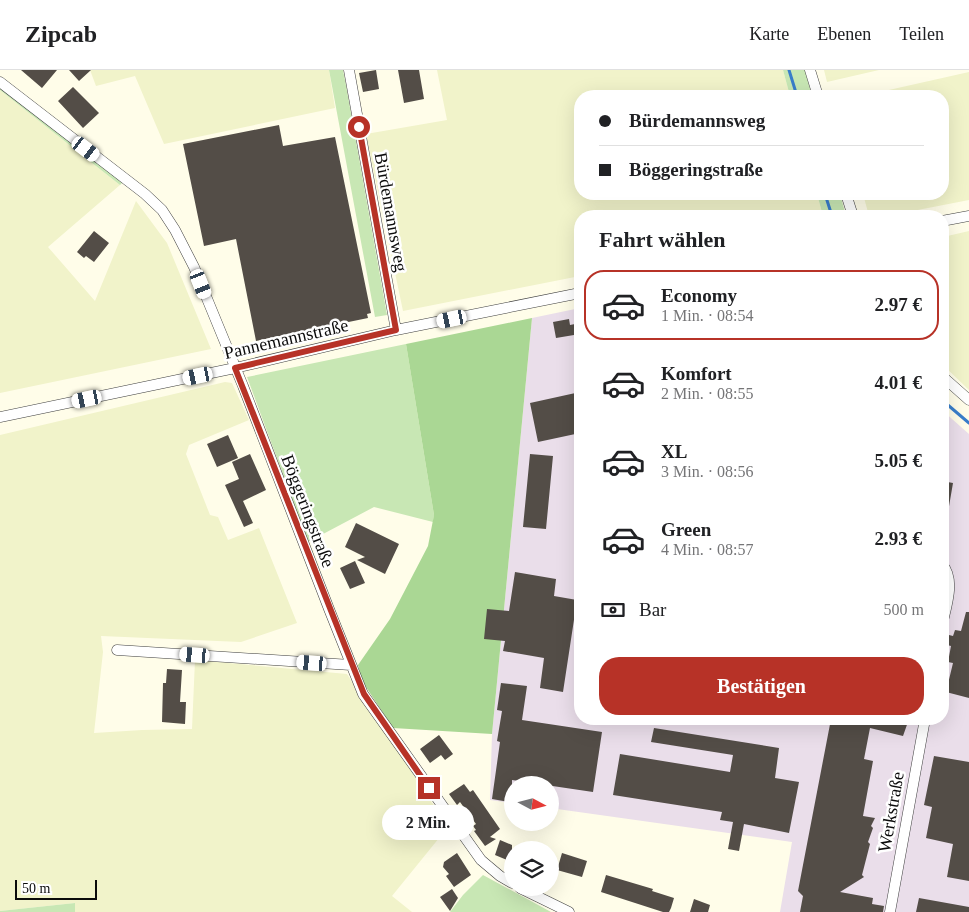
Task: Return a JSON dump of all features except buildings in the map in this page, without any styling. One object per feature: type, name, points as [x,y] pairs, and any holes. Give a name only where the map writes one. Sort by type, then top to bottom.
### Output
[{"type":"street","name":"Bürdemannsweg","points":[[349,70],[396,330]]},
{"type":"street","points":[[810,70],[816,90]]},
{"type":"street","name":"Böggeringstraße","points":[[0,82],[145,194],[162,210],[175,230],[194,267],[364,694],[481,860],[504,878]]},
{"type":"street","points":[[949,220],[969,216]]},
{"type":"street","name":"Pannemannstraße","points":[[0,417],[235,368],[396,330],[574,294]]},
{"type":"street","points":[[949,382],[969,400]]},
{"type":"street","points":[[949,577],[949,592]]},
{"type":"street","points":[[117,650],[351,665]]},
{"type":"street","name":"Werkstraße","points":[[890,912],[924,725]]},
{"type":"street","points":[[537,896],[570,912]]},
{"type":"shaded area","points":[[574,309],[574,725],[949,725],[949,416],[969,434],[969,912],[780,912],[792,842],[559,809],[559,776],[504,776],[504,802],[490,800],[492,734],[532,318]]},
{"type":"green space","points":[[90,70],[329,70],[335,108],[164,144],[135,76],[96,86]]},
{"type":"green space","points":[[329,70],[343,70],[387,315],[375,317]]},
{"type":"green space","points":[[437,70],[783,70],[788,90],[574,90],[574,200],[819,200],[821,210],[574,210],[574,277],[403,311],[366,134],[447,120]]},
{"type":"green space","points":[[783,70],[805,70],[810,90],[788,90]]},
{"type":"green space","points":[[824,70],[879,70],[827,82]]},
{"type":"green space","points":[[969,72],[969,200],[918,210],[867,210],[865,200],[949,200],[949,90],[889,90]]},
{"type":"green space","points":[[0,87],[123,182],[120,185],[0,90]]},
{"type":"green space","points":[[0,90],[120,185],[48,247],[95,301],[136,201],[167,243],[211,349],[0,393]]},
{"type":"green space","points":[[819,200],[842,200],[844,210],[821,210]]},
{"type":"green space","points":[[969,231],[969,390],[949,371],[949,236]]},
{"type":"green space","points":[[532,318],[492,734],[393,728],[362,681],[358,665],[390,619],[428,546],[434,515],[406,344]]},
{"type":"green space","points":[[406,344],[434,515],[433,522],[374,507],[308,542],[247,377]]},
{"type":"green space","points":[[225,382],[232,383],[249,420],[189,445],[186,454],[210,515],[218,517],[228,540],[259,528],[297,623],[241,642],[101,636],[103,652],[94,733],[192,729],[195,660],[347,674],[448,827],[392,896],[412,912],[75,912],[75,903],[0,911],[0,435]]},
{"type":"green space","points":[[483,875],[504,886],[504,896],[522,896],[551,912],[450,912],[463,895]]},
{"type":"green space","points":[[75,903],[75,912],[0,912],[0,911]]},
{"type":"waterway","points":[[789,70],[795,90]]},
{"type":"waterway","points":[[827,200],[830,210]]},
{"type":"waterway","points":[[949,406],[969,423]]},
{"type":"route","points":[[359,127],[396,330],[235,368],[364,694],[429,788]]}]
